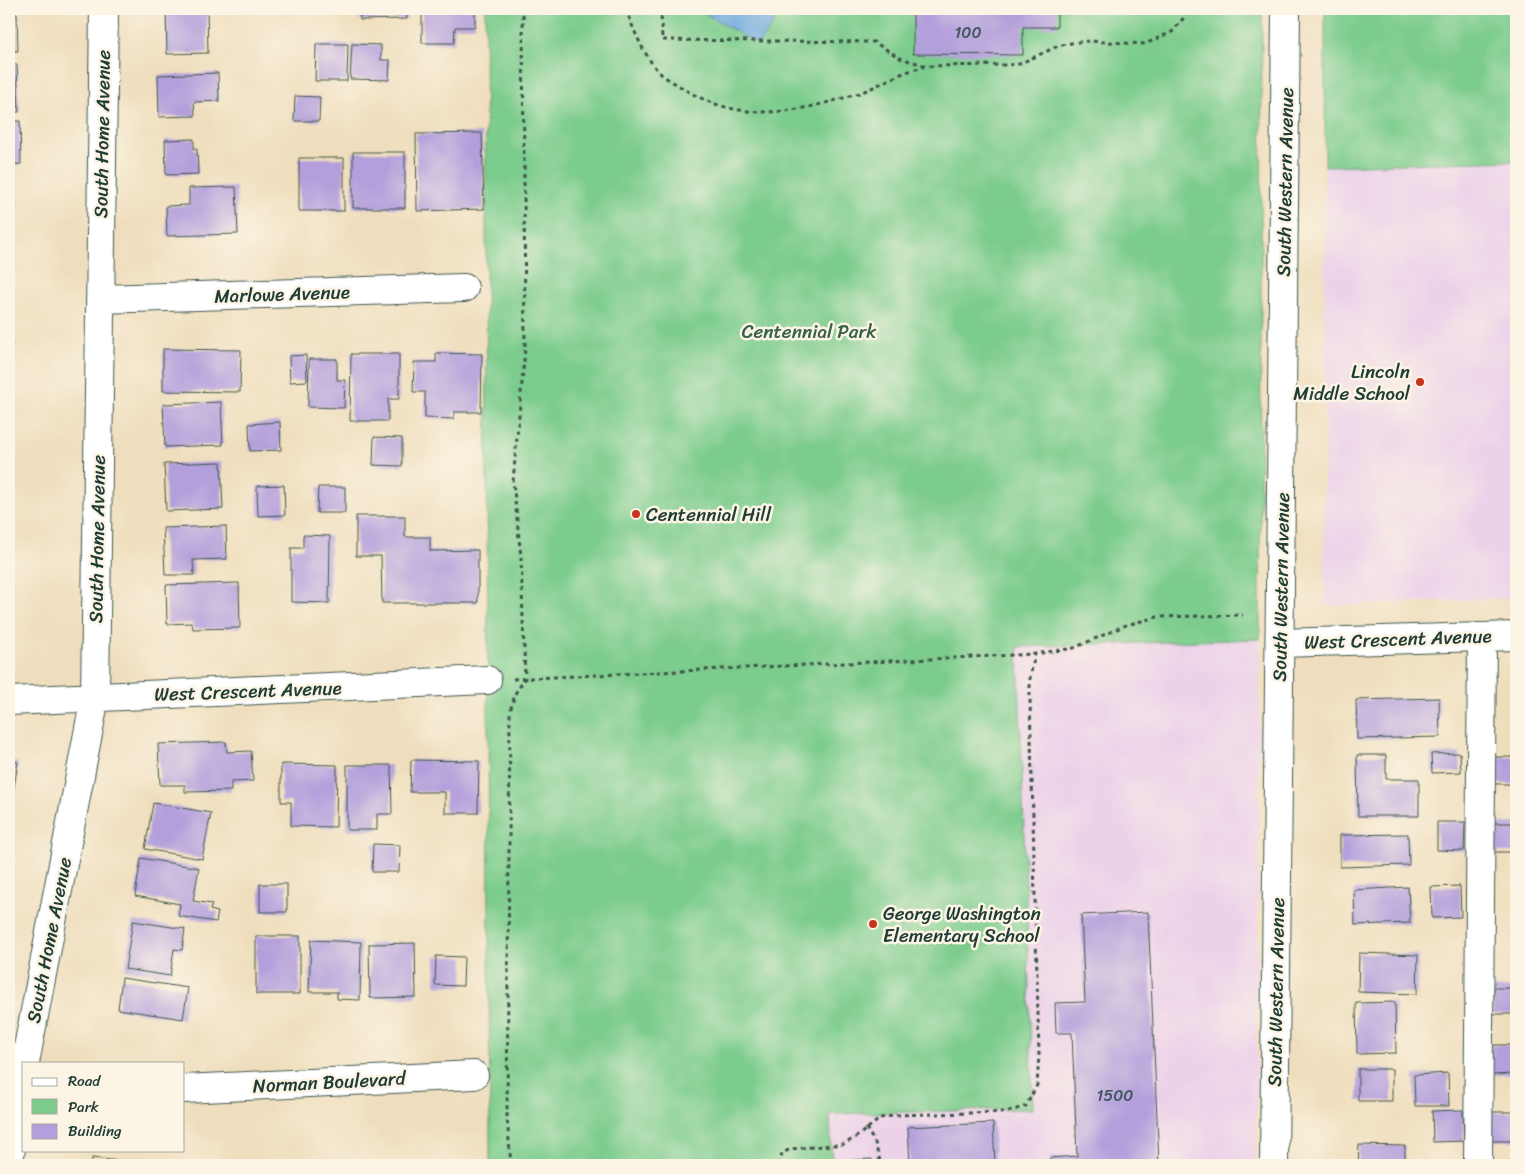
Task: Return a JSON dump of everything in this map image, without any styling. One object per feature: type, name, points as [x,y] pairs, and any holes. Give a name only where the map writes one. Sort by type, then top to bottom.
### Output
[{"type":"street","name":"South Home Avenue","points":[[25,1062],[95,698],[104,9]]},
{"type":"street","name":"South Western Avenue","points":[[1274,1165],[1286,9]]},
{"type":"street","name":"Marlowe Avenue","points":[[100,300],[464,288]]},
{"type":"street","name":"West Crescent Avenue","points":[[1280,643],[1516,636]]},
{"type":"street","points":[[1478,1165],[1482,637]]},
{"type":"street","name":"West Crescent Avenue","points":[[9,701],[487,680]]},
{"type":"street","name":"Norman Boulevard","points":[[185,1089],[474,1075]]},
{"type":"street","points":[[9,1162],[19,1090]]},
{"type":"path","points":[[511,1165],[507,1117],[510,712],[516,692],[525,679],[521,557],[513,480],[526,332],[523,9]]},
{"type":"path","points":[[626,9],[637,40],[658,72],[690,93],[719,106],[761,114],[813,107],[852,96],[905,71],[927,66],[1018,64],[1058,46],[1088,41],[1145,44],[1172,32],[1191,9]]},
{"type":"path","points":[[662,9],[662,40],[874,42],[900,58],[927,66]]},
{"type":"path","points":[[487,680],[1035,654],[1074,648],[1126,625],[1157,617],[1243,615]]},
{"type":"path","points":[[779,1165],[782,1153],[792,1149],[844,1144],[856,1138],[880,1118],[897,1115],[1007,1112],[1026,1106],[1037,1085],[1039,1055],[1030,699],[1030,677],[1035,654]]},
{"type":"path","points":[[866,1128],[875,1143],[881,1165]]},
{"type":"shaded area","name":"Lincoln Middle School","points":[[1325,9],[1516,9],[1516,598],[1324,606]]},
{"type":"shaded area","name":"George Washington Elementary School","points":[[1260,639],[1256,1165],[490,1165],[488,663]]},
{"type":"green space","name":"Centennial Park","points":[[485,9],[1262,9],[1260,639],[1018,647],[1033,1109],[830,1114],[832,1165],[490,1165]]},
{"type":"green space","points":[[1325,9],[1516,9],[1516,161],[1325,166]]},
{"type":"water","points":[[697,9],[752,9],[775,22],[758,44]]},
{"type":"building","points":[[166,9],[207,9],[208,53],[167,54]]},
{"type":"building","points":[[296,9],[330,9],[330,11],[296,11]]},
{"type":"building","points":[[360,9],[406,9],[407,19],[360,20]]},
{"type":"building","points":[[422,9],[475,9],[475,27],[455,27],[454,43],[422,43]]},
{"type":"building","points":[[913,9],[1057,9],[1057,27],[1023,27],[1023,55],[913,54]]},
{"type":"building","points":[[17,14],[18,51],[9,51],[9,15]]},
{"type":"building","points":[[316,44],[348,44],[347,81],[315,81]]},
{"type":"building","points":[[352,44],[381,45],[381,60],[390,60],[389,80],[350,79]]},
{"type":"building","points":[[9,65],[17,65],[19,112],[9,113]]},
{"type":"building","points":[[218,73],[219,101],[194,102],[195,116],[159,117],[158,75]]},
{"type":"building","points":[[295,96],[320,97],[319,121],[294,121]]},
{"type":"building","points":[[9,121],[20,121],[21,164],[9,165]]},
{"type":"building","points":[[482,133],[484,209],[417,211],[416,134]]},
{"type":"building","points":[[194,139],[194,149],[197,149],[198,174],[166,175],[165,140]]},
{"type":"building","points":[[353,152],[405,152],[405,208],[353,208]]},
{"type":"building","points":[[299,158],[344,158],[344,211],[299,211]]},
{"type":"building","points":[[9,179],[15,179],[16,210],[11,210],[11,227],[9,227]]},
{"type":"building","points":[[236,187],[238,234],[167,236],[166,206],[189,205],[189,188]]},
{"type":"building","points":[[9,241],[11,241],[12,291],[9,291]]},
{"type":"building","points":[[9,300],[11,300],[12,346],[9,346]]},
{"type":"building","points":[[163,349],[241,350],[240,392],[163,391]]},
{"type":"building","points":[[436,353],[482,354],[481,412],[454,412],[454,419],[425,418],[425,392],[413,392],[414,362],[436,362]]},
{"type":"building","points":[[351,354],[399,354],[399,399],[388,399],[388,421],[350,421]]},
{"type":"building","points":[[306,355],[307,381],[290,382],[289,356]]},
{"type":"building","points":[[309,359],[337,359],[337,380],[345,380],[344,408],[308,407]]},
{"type":"building","points":[[221,402],[223,445],[165,447],[163,404]]},
{"type":"building","points":[[9,420],[11,420],[11,465],[9,465]]},
{"type":"building","points":[[280,422],[281,450],[250,451],[249,424]]},
{"type":"building","points":[[374,437],[402,438],[402,466],[373,465]]},
{"type":"building","points":[[221,462],[223,509],[166,511],[164,464]]},
{"type":"building","points":[[284,485],[285,515],[258,516],[257,486]]},
{"type":"building","points":[[318,487],[345,487],[345,513],[317,513]]},
{"type":"building","points":[[356,516],[405,516],[405,537],[430,537],[430,551],[478,550],[478,603],[382,603],[381,556],[356,556]]},
{"type":"building","points":[[226,526],[227,559],[193,560],[194,575],[165,575],[163,528]]},
{"type":"building","points":[[303,535],[330,536],[329,603],[291,602],[291,548],[303,548]]},
{"type":"building","points":[[239,583],[240,628],[193,629],[192,623],[167,624],[166,585]]},
{"type":"building","points":[[9,601],[11,601],[11,645],[9,645]]},
{"type":"building","points":[[1439,698],[1440,737],[1357,739],[1356,700]]},
{"type":"building","points":[[226,742],[227,752],[251,751],[253,781],[231,782],[231,791],[185,792],[185,785],[160,785],[158,744]]},
{"type":"building","points":[[1460,753],[1461,772],[1432,773],[1431,754]]},
{"type":"building","points":[[1357,755],[1386,755],[1386,779],[1419,779],[1419,816],[1358,816]]},
{"type":"building","points":[[1492,757],[1516,757],[1516,784],[1493,784]]},
{"type":"building","points":[[411,760],[479,761],[478,813],[445,813],[445,792],[410,792]]},
{"type":"building","points":[[9,761],[18,762],[12,801],[9,800]]},
{"type":"building","points":[[281,764],[337,765],[336,827],[291,826],[291,802],[281,802]]},
{"type":"building","points":[[347,765],[391,765],[392,814],[377,814],[377,830],[347,830]]},
{"type":"building","points":[[153,803],[211,813],[202,859],[145,849]]},
{"type":"building","points":[[1437,822],[1465,822],[1464,851],[1437,850]]},
{"type":"building","points":[[1492,823],[1516,823],[1516,852],[1492,852]]},
{"type":"building","points":[[1408,834],[1409,865],[1340,867],[1340,835]]},
{"type":"building","points":[[373,844],[400,845],[399,872],[372,872]]},
{"type":"building","points":[[141,858],[199,868],[193,901],[212,904],[210,910],[218,912],[216,922],[178,916],[180,904],[135,896]]},
{"type":"building","points":[[260,884],[287,884],[287,912],[260,912]]},
{"type":"building","points":[[1460,886],[1461,917],[1432,918],[1431,887]]},
{"type":"building","points":[[1408,887],[1410,923],[1355,925],[1354,890]]},
{"type":"building","points":[[1148,912],[1159,1165],[1050,1165],[1050,1158],[1077,1156],[1072,1033],[1056,1033],[1055,1003],[1085,1002],[1081,915]]},
{"type":"building","points":[[133,921],[185,929],[182,950],[174,949],[170,976],[125,969]]},
{"type":"building","points":[[256,936],[300,936],[300,994],[256,994]]},
{"type":"building","points":[[311,940],[361,942],[360,1000],[337,999],[337,992],[309,992]]},
{"type":"building","points":[[415,943],[416,997],[370,998],[369,944]]},
{"type":"building","points":[[1359,953],[1418,955],[1417,994],[1358,992]]},
{"type":"building","points":[[436,956],[464,957],[463,986],[435,985]]},
{"type":"building","points":[[122,978],[188,988],[183,1019],[118,1009]]},
{"type":"building","points":[[1494,988],[1516,988],[1516,1014],[1493,1014]]},
{"type":"building","points":[[1395,1002],[1396,1053],[1357,1054],[1356,1003]]},
{"type":"building","points":[[1490,1045],[1516,1045],[1516,1074],[1491,1075]]},
{"type":"building","points":[[1358,1069],[1392,1069],[1392,1101],[1358,1101]]},
{"type":"building","points":[[1448,1073],[1449,1106],[1415,1106],[1414,1075]]},
{"type":"building","points":[[1463,1110],[1464,1141],[1433,1142],[1432,1111]]},
{"type":"building","points":[[1489,1112],[1516,1112],[1516,1141],[1488,1141]]},
{"type":"building","points":[[993,1123],[995,1165],[910,1165],[908,1127]]},
{"type":"building","points":[[1359,1145],[1405,1146],[1405,1165],[1358,1165]]},
{"type":"building","points":[[92,1158],[146,1164],[146,1165],[92,1165]]},
{"type":"building","points":[[872,1159],[872,1165],[791,1165],[791,1163]]},
{"type":"place","name":"Lincoln Middle School","points":[[1420,382]]},
{"type":"place","name":"Centennial Hill","points":[[636,514]]},
{"type":"place","name":"George Washington Elementary School","points":[[873,924]]}]
